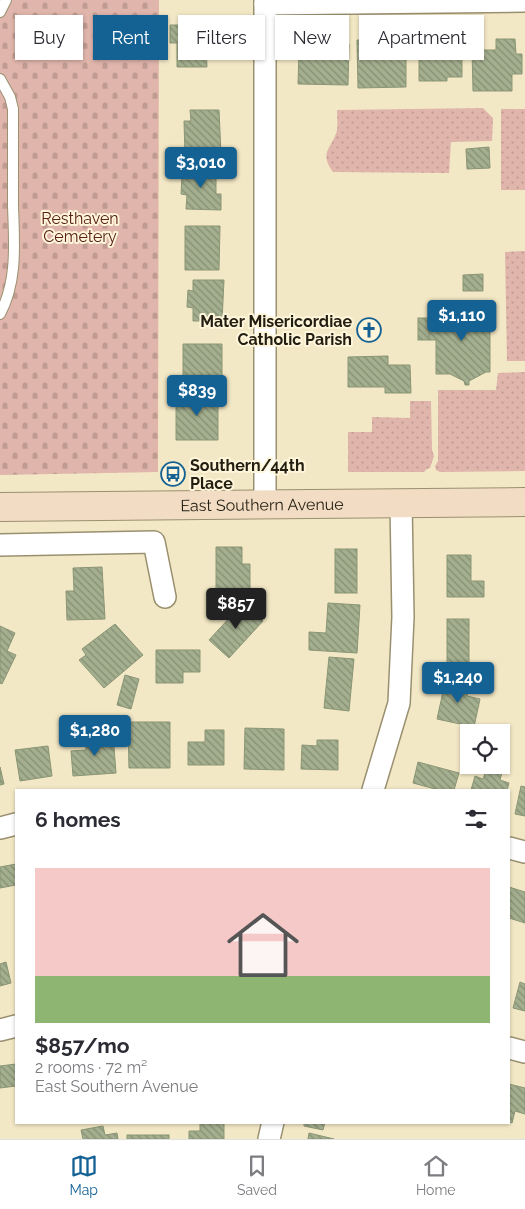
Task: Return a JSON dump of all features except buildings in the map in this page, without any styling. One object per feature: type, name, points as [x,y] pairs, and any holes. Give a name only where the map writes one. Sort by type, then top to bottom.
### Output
[{"type":"main road","name":"East Southern Avenue","points":[[0,507],[525,502]]},
{"type":"street","points":[[265,504],[266,2],[525,1]]},
{"type":"street","points":[[373,789],[399,703],[403,617],[401,503]]},
{"type":"street","points":[[0,545],[154,542],[165,597]]},
{"type":"street","points":[[0,828],[15,824]]},
{"type":"street","points":[[510,848],[525,852]]},
{"type":"street","points":[[0,1030],[15,1026]]},
{"type":"street","points":[[510,1048],[525,1052]]},
{"type":"street","points":[[268,1139],[272,1124]]},
{"type":"lane","points":[[0,12],[6,0]]},
{"type":"lane","points":[[0,79],[10,97],[12,109],[14,254],[10,291],[0,314]]},
{"type":"green space","name":"Resthaven Cemetery","points":[[0,0],[159,0],[159,15],[93,15],[93,60],[159,60],[158,472],[0,475]]},
{"type":"green space","points":[[483,108],[493,118],[492,141],[451,142],[449,173],[333,172],[329,165],[327,154],[337,130],[337,110]]},
{"type":"green space","points":[[501,109],[525,109],[525,190],[501,190]]},
{"type":"green space","points":[[525,251],[525,361],[507,361],[505,252]]},
{"type":"green space","points":[[525,372],[525,471],[440,472],[436,470],[435,466],[438,461],[438,390],[496,390],[498,373]]},
{"type":"green space","points":[[410,401],[431,401],[432,450],[434,456],[430,468],[424,472],[348,472],[348,432],[372,432],[372,417],[410,418]]},
{"type":"place","name":"Mater Misericordiae Catholic Parish","points":[[369,330]]},
{"type":"place","name":"Southern/44th Place","points":[[173,474]]}]
